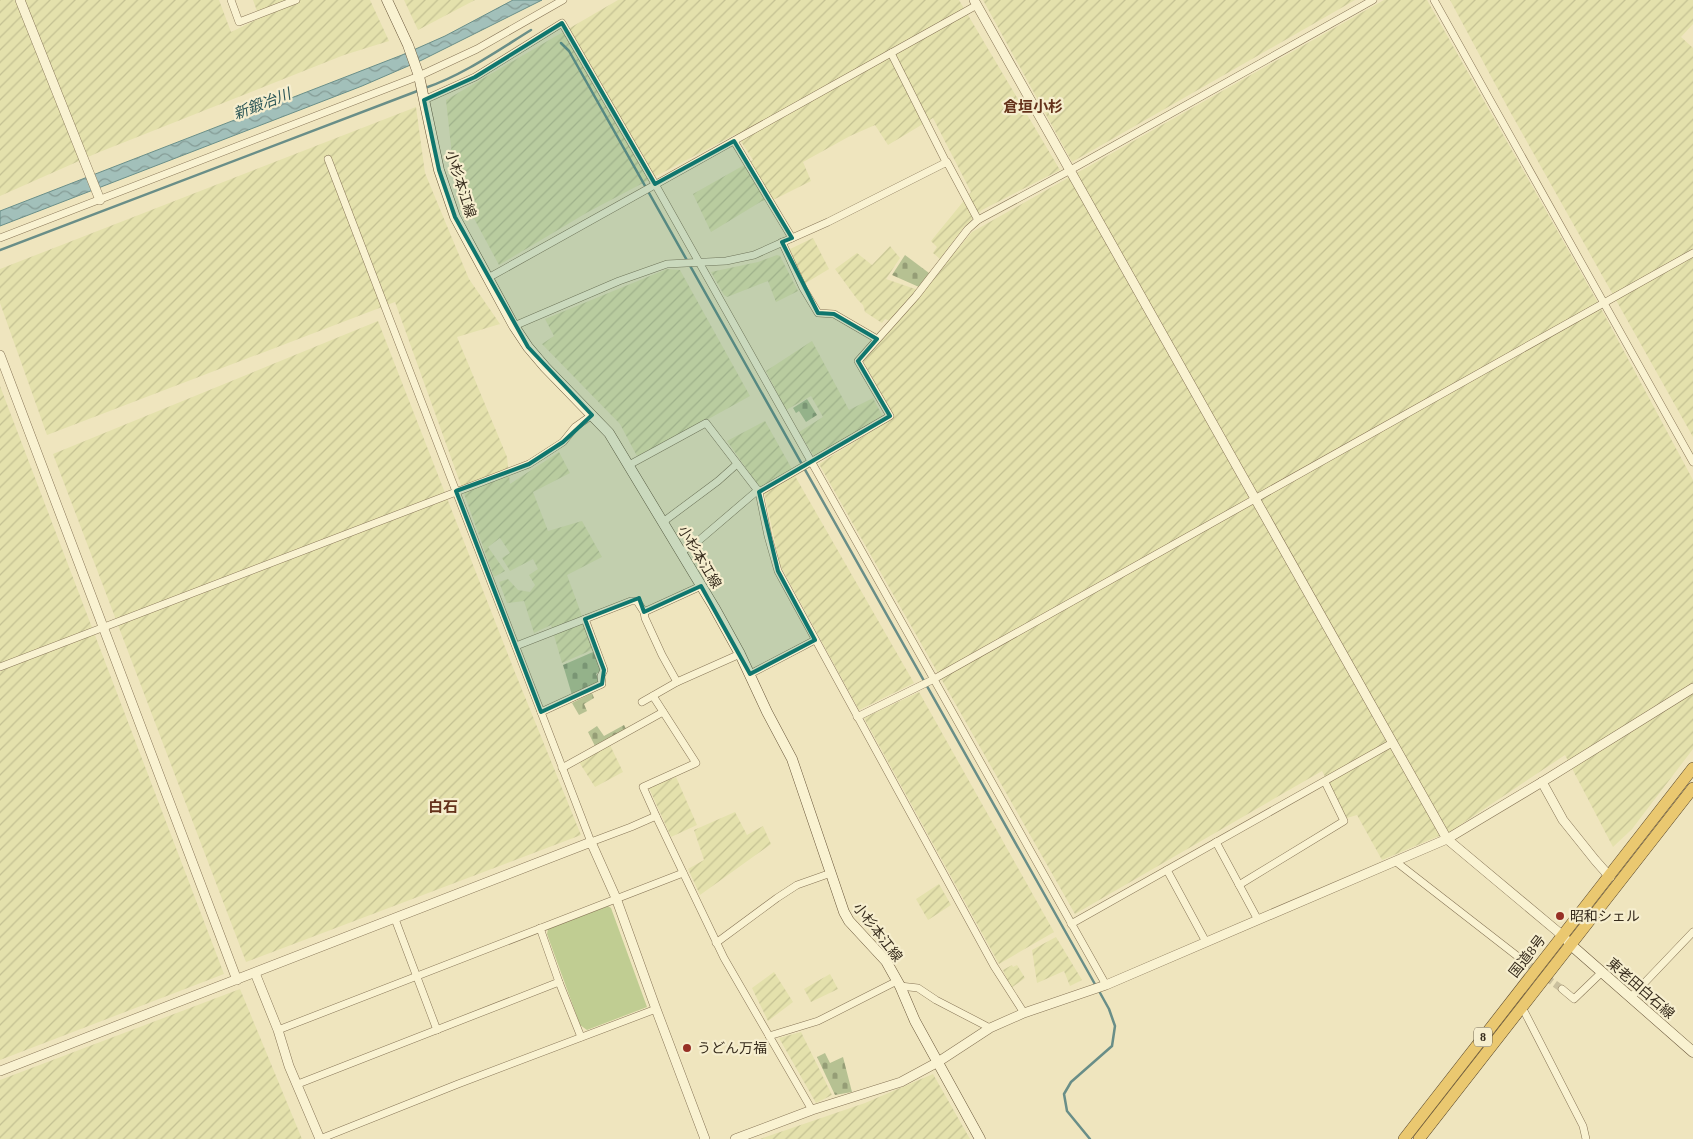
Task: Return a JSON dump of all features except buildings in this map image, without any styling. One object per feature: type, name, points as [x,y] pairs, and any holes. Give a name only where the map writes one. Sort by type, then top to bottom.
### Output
[{"type":"highway","name":"国道8号","points":[[1404,1139],[1693,768]]},
{"type":"highway","name":"国道8号","points":[[1419,1139],[1693,788]]},
{"type":"main road","name":"小杉本江線","points":[[387,0],[408,45],[419,76],[439,170],[455,217],[514,326],[528,348],[609,433],[682,552],[740,654],[792,759],[822,844],[840,904],[849,921],[886,961],[899,984],[915,1021],[980,1139]]},
{"type":"main road","name":"東老田白石線","points":[[1571,945],[1693,1052]]},
{"type":"street","points":[[20,0],[98,197]]},
{"type":"street","points":[[231,0],[239,22],[296,0]]},
{"type":"street","points":[[0,238],[98,197],[419,76],[477,49],[563,0]]},
{"type":"street","points":[[682,552],[696,543],[758,491],[890,416],[858,360],[916,296],[968,229],[978,220],[1373,0]]},
{"type":"street","points":[[1434,0],[1693,462]]},
{"type":"street","points":[[488,278],[891,53],[976,2],[1447,839],[1563,936],[1571,945]]},
{"type":"street","points":[[424,100],[475,77],[562,24],[655,184],[1106,985]]},
{"type":"street","points":[[891,53],[946,162],[978,220]]},
{"type":"street","points":[[734,141],[792,238]]},
{"type":"street","points":[[328,159],[562,768],[591,842],[616,898],[705,1139]]},
{"type":"street","points":[[514,326],[619,281],[667,264],[726,260],[754,255],[828,222],[946,162]]},
{"type":"street","points":[[782,242],[803,288],[818,313],[834,314],[877,339]]},
{"type":"street","points":[[857,717],[934,680],[1693,253]]},
{"type":"street","points":[[0,355],[236,980]]},
{"type":"street","points":[[0,667],[529,464],[563,442],[575,427],[592,415]]},
{"type":"street","points":[[630,465],[706,423],[758,491],[778,571],[994,966],[1024,1013]]},
{"type":"street","points":[[663,522],[737,464]]},
{"type":"street","points":[[644,612],[701,586]]},
{"type":"street","points":[[516,646],[631,601],[637,601],[677,682]]},
{"type":"street","points":[[541,712],[602,684],[600,676],[604,670],[586,619]]},
{"type":"street","points":[[750,674],[815,640]]},
{"type":"street","points":[[642,702],[677,682],[740,654]]},
{"type":"street","points":[[735,1139],[812,1110],[900,1082],[938,1062],[990,1028],[1024,1013],[1106,985],[1447,839],[1693,688]]},
{"type":"street","points":[[653,696],[696,763],[643,786],[716,942],[812,1110]]},
{"type":"street","points":[[562,768],[663,712]]},
{"type":"street","points":[[1071,924],[1392,743]]},
{"type":"street","points":[[1239,885],[1344,821],[1324,782]]},
{"type":"street","points":[[1542,782],[1563,820],[1610,876]]},
{"type":"street","points":[[0,1071],[656,816]]},
{"type":"street","points":[[1216,842],[1258,920]]},
{"type":"street","points":[[1395,861],[1521,959]]},
{"type":"street","points":[[1167,870],[1206,942]]},
{"type":"street","points":[[278,1030],[683,873]]},
{"type":"street","points":[[716,942],[797,885],[831,874]]},
{"type":"street","points":[[395,919],[437,1030]]},
{"type":"street","points":[[540,928],[581,1037]]},
{"type":"street","points":[[1630,998],[1693,932]]},
{"type":"street","points":[[255,973],[278,1030],[289,1066],[320,1139],[656,1009]]},
{"type":"street","points":[[1562,989],[1574,999],[1601,973]]},
{"type":"street","points":[[298,1084],[559,982]]},
{"type":"street","points":[[769,1036],[818,1021],[899,984],[918,988],[936,1000],[990,1028]]},
{"type":"street","points":[[1522,1007],[1583,1126],[1586,1139]]},
{"type":"highlighted area","points":[[562,23],[655,184],[734,141],[792,238],[782,242],[818,313],[834,314],[877,339],[858,361],[890,416],[759,492],[778,571],[815,640],[750,674],[701,586],[644,612],[639,598],[585,619],[604,670],[602,684],[541,712],[456,491],[529,464],[563,442],[592,415],[528,347],[455,217],[439,170],[424,100],[475,77]]},
{"type":"shaded area","points":[[0,0],[219,0],[231,32],[258,19],[253,0],[370,0],[389,41],[344,55],[97,153],[0,196]]},
{"type":"shaded area","points":[[404,0],[475,0],[418,30]]},
{"type":"shaded area","points":[[618,0],[959,0],[1060,170],[982,210],[964,227],[940,259],[933,253],[937,247],[931,241],[971,192],[933,118],[888,145],[875,125],[850,136],[803,162],[811,181],[775,199],[762,201],[711,232],[693,194],[753,160],[736,134],[588,212],[499,265],[455,183],[446,100]]},
{"type":"shaded area","points":[[983,0],[1355,0],[1072,162]]},
{"type":"shaded area","points":[[1384,0],[1427,0],[1597,301],[1693,480],[1693,749],[1632,829],[1613,847],[1565,755],[1451,831],[1382,860],[1357,815],[1347,818],[1322,771],[1075,914],[819,464],[894,417],[863,361],[972,232]]},
{"type":"shaded area","points":[[1450,0],[1693,0],[1693,24],[1681,37],[1693,48],[1693,437],[1508,108]]},
{"type":"shaded area","points":[[416,107],[425,173],[469,279],[500,324],[457,337],[507,457],[510,484],[559,452],[570,473],[533,492],[548,531],[582,521],[602,557],[567,575],[594,649],[562,663],[551,625],[534,633],[524,601],[507,603],[499,582],[508,579],[518,590],[530,592],[535,585],[529,575],[538,569],[533,559],[510,571],[502,558],[510,553],[500,538],[488,547],[505,571],[494,577],[395,302],[47,435],[0,303],[0,269]]},
{"type":"shaded area","points":[[813,238],[829,269],[804,284],[788,250]]},
{"type":"shaded area","points":[[890,246],[900,258],[886,279],[918,290],[890,321],[885,319],[882,323],[865,312],[863,305],[835,269],[857,253],[872,265]]},
{"type":"shaded area","points":[[777,255],[780,256],[798,291],[776,302],[768,281],[727,297],[711,272],[758,262]]},
{"type":"shaded area","points":[[667,269],[680,270],[750,396],[638,458],[620,424],[542,344],[554,336],[545,319]]},
{"type":"shaded area","points":[[378,321],[514,670],[581,835],[246,962],[53,454]]},
{"type":"shaded area","points":[[812,341],[849,410],[873,398],[883,417],[814,456],[799,432],[823,417],[811,396],[786,410],[766,371]]},
{"type":"shaded area","points":[[0,386],[224,974],[0,1060]]},
{"type":"shaded area","points":[[765,421],[792,469],[760,488],[727,441]]},
{"type":"shaded area","points":[[795,476],[914,683],[859,710],[780,565],[764,492]]},
{"type":"shaded area","points":[[919,692],[1054,932],[999,964],[864,718]]},
{"type":"shaded area","points":[[610,745],[623,772],[595,787],[579,762]]},
{"type":"shaded area","points":[[676,777],[697,825],[671,837],[649,788]]},
{"type":"shaded area","points":[[735,812],[747,835],[763,826],[771,844],[700,895],[688,869],[704,860],[694,830]]},
{"type":"shaded area","points":[[939,884],[951,905],[928,920],[916,899]]},
{"type":"shaded area","points":[[1056,937],[1082,980],[1070,986],[1064,971],[1037,983],[1032,950]]},
{"type":"shaded area","points":[[1012,965],[1013,967],[1017,965],[1025,978],[1011,988],[1003,970]]},
{"type":"shaded area","points":[[774,972],[793,1002],[768,1021],[752,988]]},
{"type":"shaded area","points":[[830,974],[838,989],[811,1002],[804,989]]},
{"type":"shaded area","points":[[240,989],[302,1139],[0,1139],[0,1080]]},
{"type":"shaded area","points":[[801,1032],[832,1095],[816,1103],[779,1038]]},
{"type":"shaded area","points":[[933,1074],[970,1139],[760,1139],[865,1103]]},
{"type":"green space","points":[[905,255],[929,273],[919,287],[892,275]]},
{"type":"green space","points":[[807,399],[817,415],[806,422],[799,411],[796,413],[793,408]]},
{"type":"green space","points":[[593,652],[602,670],[596,674],[600,682],[572,695],[563,665]]},
{"type":"green space","points":[[592,693],[594,698],[584,704],[587,711],[579,715],[572,703]]},
{"type":"green space","points":[[624,725],[626,729],[595,746],[588,732],[597,726],[604,736]]},
{"type":"green space","points":[[608,906],[611,908],[647,1007],[587,1030],[580,1025],[547,934],[548,929]]},
{"type":"green space","points":[[825,1053],[830,1063],[843,1057],[852,1092],[835,1095],[817,1057]]},
{"type":"water","points":[[513,0],[542,0],[422,60],[362,86],[0,226],[0,211],[402,55],[445,36]]},
{"type":"waterway","points":[[425,88],[466,69],[531,30]]},
{"type":"waterway","points":[[561,43],[569,51],[1096,986]]},
{"type":"waterway","points":[[0,250],[420,90]]},
{"type":"waterway","points":[[1090,1139],[1067,1111],[1064,1094],[1071,1082],[1112,1046],[1115,1026],[1109,1009],[1099,991]]},
{"type":"tunnel","points":[[1521,959],[1562,989]]},
{"type":"place","name":"昭和シェル","points":[[1560,916]]},
{"type":"place","name":"うどん万福","points":[[687,1048]]},
{"type":"district","name":"倉垣小杉","points":[[1033,107]]},
{"type":"district","name":"白石","points":[[443,807]]},
{"type":"water label","name":"新鍛冶川","points":[[262,104]]}]
